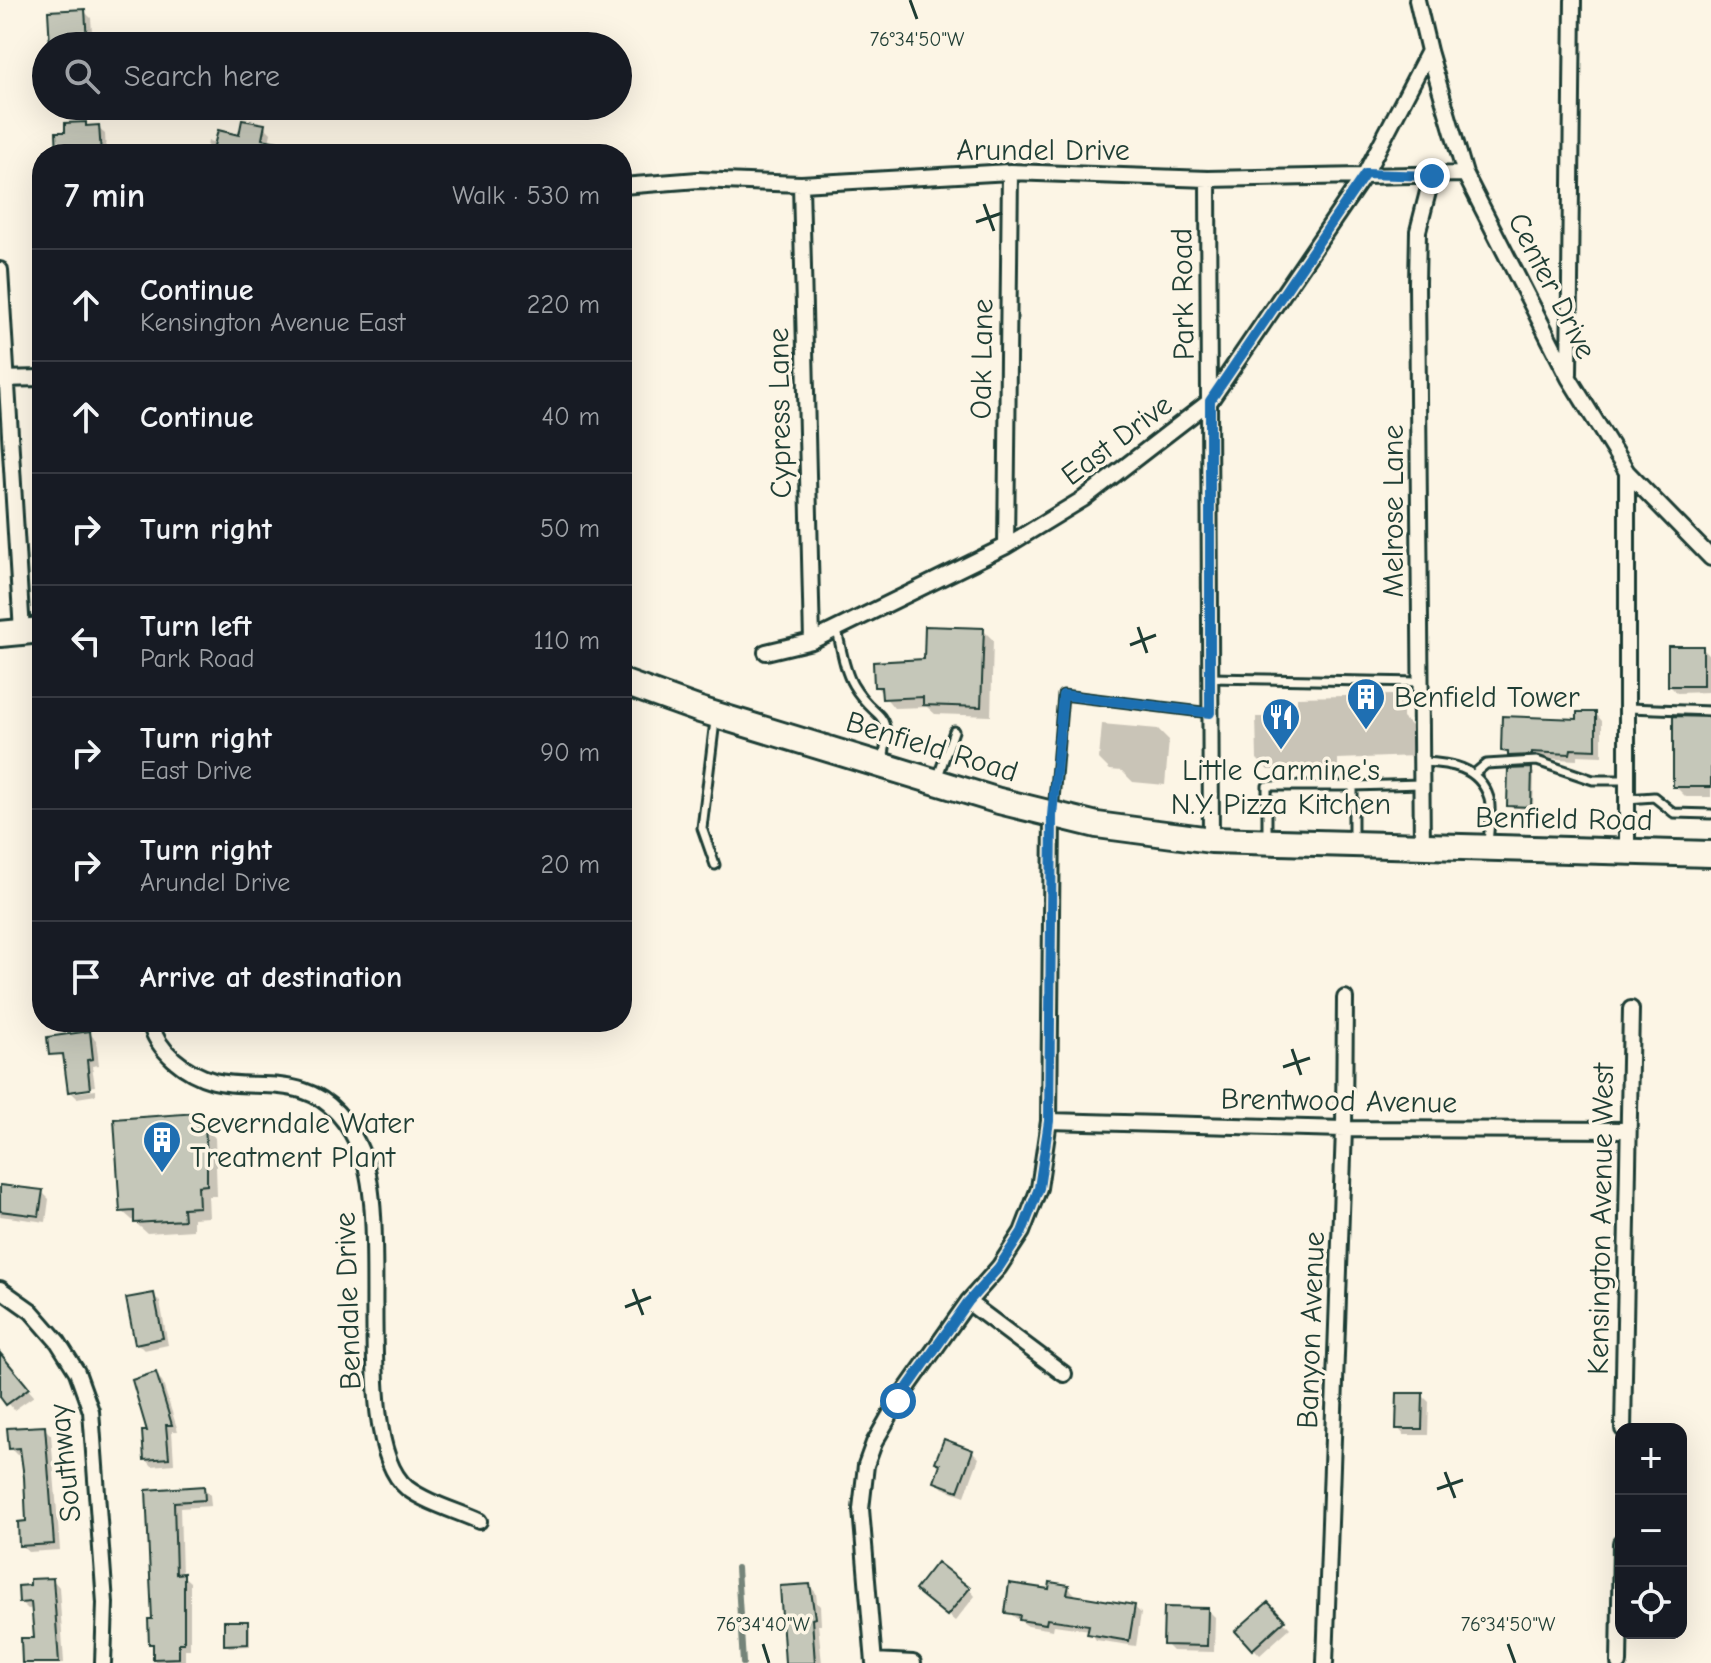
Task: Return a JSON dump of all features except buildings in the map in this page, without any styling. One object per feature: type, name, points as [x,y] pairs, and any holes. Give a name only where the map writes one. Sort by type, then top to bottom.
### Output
[{"type":"main road","name":"Benfield Road","points":[[632,685],[1052,816],[1109,827],[1211,840],[1711,854]]},
{"type":"street","name":"Center Drive","points":[[1417,0],[1465,174],[1569,378],[1627,472],[1711,558]]},
{"type":"street","points":[[1569,378],[1573,0]]},
{"type":"street","name":"East Drive","points":[[766,652],[812,641],[1006,546],[1083,499],[1210,401],[1365,174],[1429,51]]},
{"type":"street","name":"Arundel Drive","points":[[632,185],[698,180],[801,184],[1010,172],[1208,179],[1465,174]]},
{"type":"street","name":"Oak Lane","points":[[1006,546],[1010,172]]},
{"type":"street","name":"Melrose Lane","points":[[1422,848],[1418,231],[1432,176]]},
{"type":"street","name":"Park Road","points":[[1208,179],[1211,840]]},
{"type":"street","name":"Cypress Lane","points":[[801,184],[812,641]]},
{"type":"street","points":[[0,270],[3,379],[21,632]]},
{"type":"street","points":[[3,379],[32,378]]},
{"type":"street","points":[[1627,472],[1627,852]]},
{"type":"street","points":[[913,1663],[874,1662],[861,1509],[866,1465],[874,1443],[898,1401],[1022,1232],[1039,1188],[1049,1121],[1052,816]]},
{"type":"street","name":"Banyon Avenue","points":[[1325,1663],[1344,1129],[1345,998]]},
{"type":"street","name":"Kensington Avenue West","points":[[1623,1423],[1631,1009]]},
{"type":"street","name":"Bendale Drive","points":[[153,1032],[170,1056],[188,1070],[214,1081],[274,1085],[305,1091],[327,1103],[345,1120],[368,1171],[380,1432],[386,1455],[394,1473],[408,1488],[479,1521]]},
{"type":"street","name":"Brentwood Avenue","points":[[1049,1121],[1344,1129],[1628,1130]]},
{"type":"street","name":"Southway","points":[[0,1289],[31,1311],[58,1342],[77,1372],[91,1411],[105,1603],[103,1663]]},
{"type":"street","points":[[968,1302],[1064,1374]]},
{"type":"street","points":[[1619,1663],[1621,1567]]},
{"type":"lane","points":[[836,629],[852,684],[883,717],[888,737],[883,764]]},
{"type":"lane","points":[[1210,678],[1420,682]]},
{"type":"lane","points":[[1052,816],[1063,695],[1210,713]]},
{"type":"lane","points":[[1628,708],[1711,711]]},
{"type":"lane","points":[[715,865],[702,828],[716,714]]},
{"type":"lane","points":[[936,781],[954,731]]},
{"type":"lane","points":[[1474,774],[1486,764],[1537,761],[1593,780],[1627,780]]},
{"type":"lane","points":[[1421,762],[1451,763],[1474,774],[1489,799],[1488,849]]},
{"type":"lane","points":[[1267,842],[1267,786],[1421,784]]},
{"type":"lane","points":[[1353,786],[1353,845]]},
{"type":"lane","points":[[1627,799],[1654,797],[1674,813],[1711,814]]},
{"type":"waterway","points":[[737,1568],[743,1663]]},
{"type":"place","name":"Benfield Tower","points":[[1366,731]]},
{"type":"place","name":"Little Carmine's N.Y. Pizza Kitchen","points":[[1281,751]]},
{"type":"place","name":"Severndale Water Treatment Plant","points":[[162,1174]]},
{"type":"route","points":[[898,1401],[968,1302],[999,1267],[1022,1232],[1039,1188],[1049,1121],[1052,816],[1063,695],[1210,713],[1210,401],[1365,174],[1432,176]]}]
